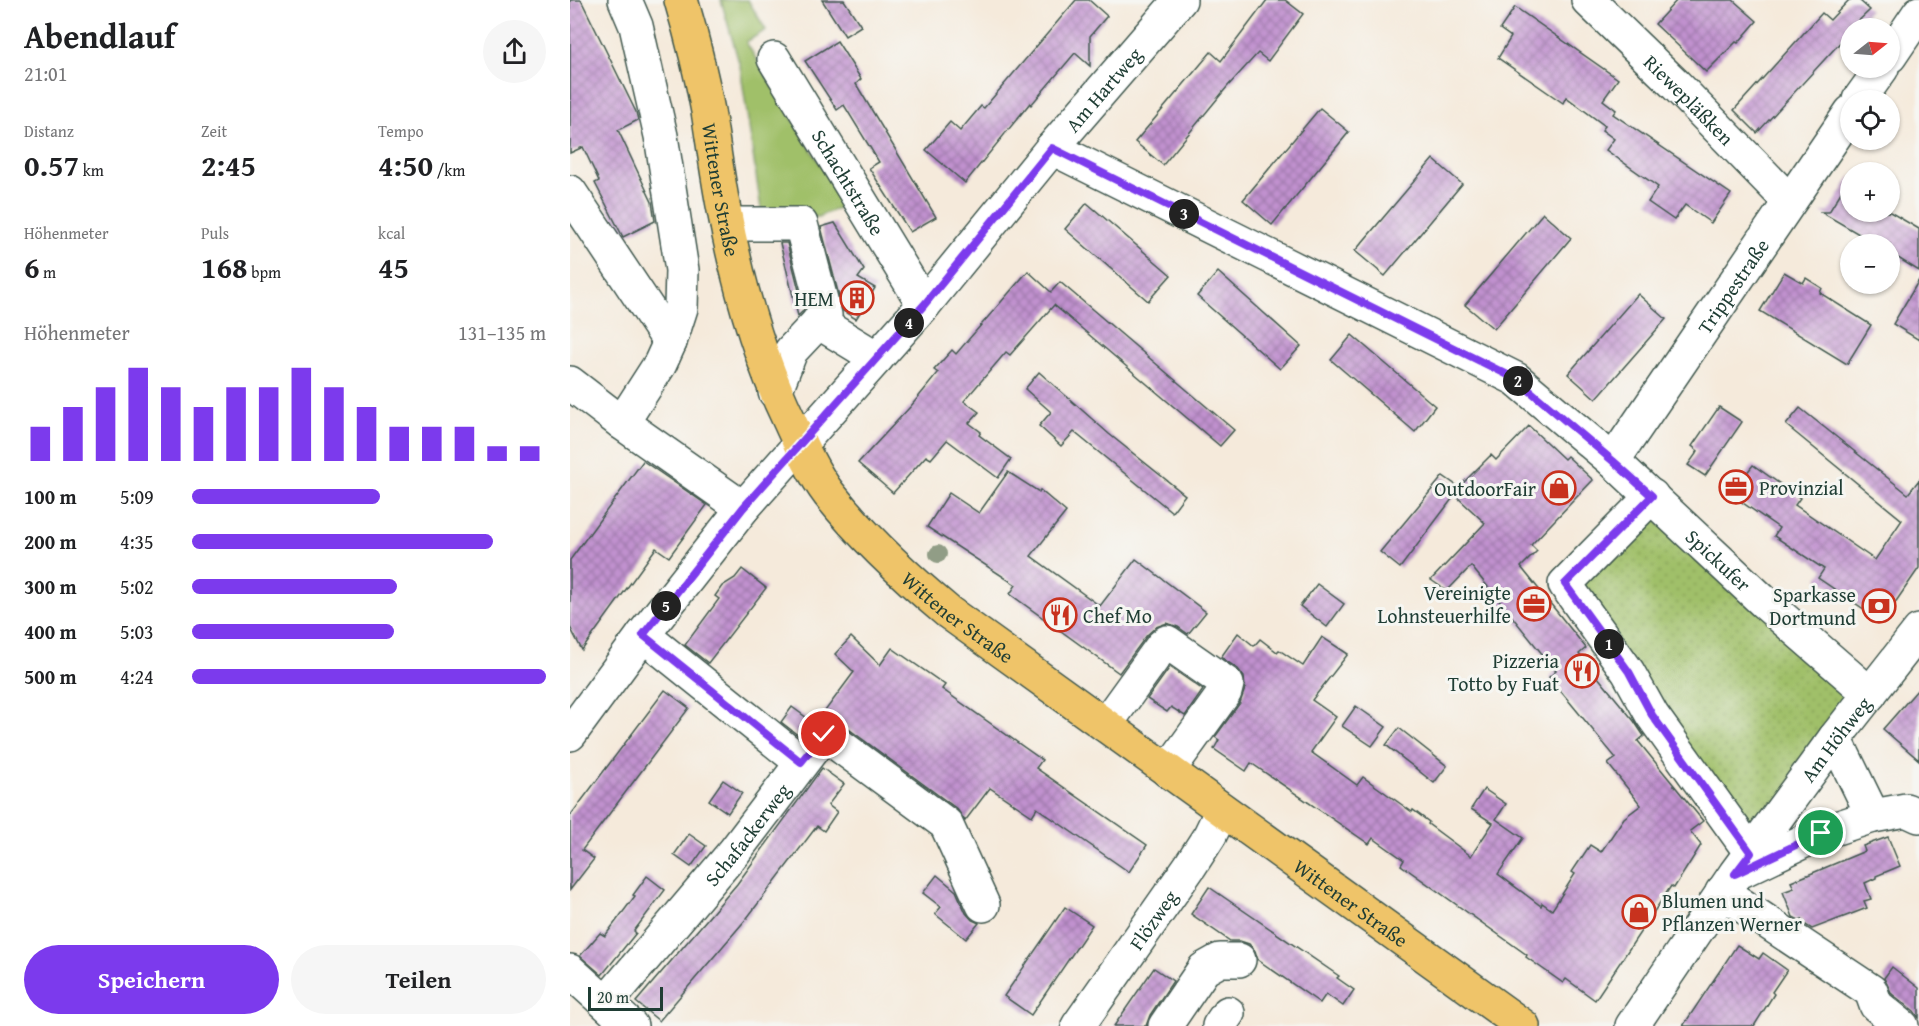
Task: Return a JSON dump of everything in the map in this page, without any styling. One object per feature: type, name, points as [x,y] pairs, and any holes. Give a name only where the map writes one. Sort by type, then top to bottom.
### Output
[{"type":"main road","name":"Wittener Straße","points":[[681,0],[695,48],[727,224],[742,291],[775,392],[800,444],[828,492],[878,549],[948,612],[1523,1026]]},
{"type":"street","points":[[622,423],[660,364],[670,342],[681,308],[682,270],[661,136],[636,26],[626,0]]},
{"type":"street","name":"Am Hartweg","points":[[570,734],[643,635],[743,508],[924,305],[1052,148],[1180,0]]},
{"type":"street","name":"Riewepläßken","points":[[1588,0],[1675,84],[1789,201]]},
{"type":"street","points":[[1900,42],[1919,14]]},
{"type":"street","name":"Schachtstraße","points":[[774,59],[924,305]]},
{"type":"street","name":"Trippestraße","points":[[1613,461],[1840,128]]},
{"type":"street","name":"Spickufer","points":[[1052,148],[1516,379],[1613,461],[1764,602],[1870,694]]},
{"type":"street","points":[[570,192],[670,342]]},
{"type":"street","points":[[727,224],[782,224],[813,326],[877,358]]},
{"type":"street","points":[[775,392],[791,351],[813,326]]},
{"type":"street","points":[[570,383],[622,423],[743,508]]},
{"type":"street","points":[[1652,496],[1565,584],[1629,672],[1736,873],[1871,991],[1876,1005],[1902,1026]]},
{"type":"street","name":"Am Höhweg","points":[[1632,1026],[1736,873],[1835,738],[1919,631]]},
{"type":"street","name":"Schafackerweg","points":[[606,1004],[734,852],[801,762],[643,635]]},
{"type":"street","points":[[1105,725],[1167,642],[1227,684],[1225,692],[1168,771]]},
{"type":"street","points":[[801,762],[824,734],[946,824],[983,905]]},
{"type":"street","points":[[1835,738],[1873,816]]},
{"type":"street","name":"Flözweg","points":[[1078,1026],[1190,866],[1210,835],[1221,810]]},
{"type":"street","points":[[1736,873],[1821,833],[1873,816],[1906,810],[1919,816]]},
{"type":"street","points":[[1165,1026],[1204,969],[1220,960],[1239,960]]},
{"type":"street","points":[[570,971],[632,1026]]},
{"type":"green space","points":[[721,0],[748,0],[766,30],[746,42],[845,205],[818,217],[765,216],[761,209],[740,66]]},
{"type":"green space","points":[[1652,496],[1870,694],[1751,853],[1565,584]]},
{"type":"building","points":[[570,0],[581,0],[638,120],[618,130],[652,202],[655,221],[623,237],[595,183],[599,181],[583,147],[570,153]]},
{"type":"building","points":[[822,0],[844,0],[861,26],[845,36]]},
{"type":"building","points":[[1076,0],[1089,0],[1107,16],[1090,36],[1090,66],[1075,53],[1031,105],[1030,103],[965,183],[926,150],[950,122],[960,131],[981,106],[984,108]]},
{"type":"building","points":[[1267,0],[1285,0],[1303,14],[1268,61],[1258,53],[1163,165],[1135,142],[1211,52],[1221,61]]},
{"type":"building","points":[[1677,0],[1733,0],[1757,21],[1738,43],[1736,42],[1706,72],[1655,24]]},
{"type":"building","points":[[1849,0],[1859,0],[1870,10],[1862,18],[1840,18],[1840,43],[1757,133],[1734,110],[1822,13],[1830,20]]},
{"type":"building","points":[[1515,7],[1618,79],[1603,100],[1616,110],[1613,114],[1731,194],[1711,223],[1685,205],[1674,220],[1648,202],[1658,187],[1606,150],[1614,139],[1602,130],[1605,126],[1566,97],[1563,103],[1498,58],[1511,37],[1500,29]]},
{"type":"building","points":[[837,41],[861,79],[856,84],[936,217],[910,232],[869,168],[879,162],[844,105],[837,110],[805,61]]},
{"type":"building","points":[[1320,108],[1349,132],[1272,225],[1243,200]]},
{"type":"building","points":[[1433,159],[1462,184],[1385,276],[1355,251]]},
{"type":"building","points":[[1840,194],[1840,222],[1900,222],[1900,218],[1919,229],[1919,271],[1900,259],[1900,234],[1859,234],[1821,212],[1829,212]]},
{"type":"building","points":[[1087,203],[1171,275],[1148,301],[1065,229]]},
{"type":"building","points":[[1543,213],[1571,238],[1494,329],[1465,305]]},
{"type":"building","points":[[835,223],[864,270],[858,278],[875,288],[856,319],[843,311],[821,227]]},
{"type":"building","points":[[780,243],[787,243],[804,310],[798,316]]},
{"type":"building","points":[[1028,271],[1051,292],[1060,282],[1234,430],[1220,446],[1054,305],[1010,355],[1006,352],[964,401],[979,412],[969,423],[981,432],[979,435],[1011,459],[998,478],[947,440],[931,459],[926,456],[893,493],[858,463],[938,373],[934,370],[952,350],[956,354]]},
{"type":"building","points":[[1218,272],[1301,346],[1280,369],[1197,296]]},
{"type":"building","points":[[1784,272],[1803,283],[1806,278],[1822,288],[1820,293],[1871,325],[1847,364],[1760,311]]},
{"type":"building","points":[[1919,280],[1919,340],[1893,324]]},
{"type":"building","points":[[1638,294],[1666,319],[1596,399],[1568,374]]},
{"type":"building","points":[[1352,335],[1435,406],[1415,432],[1331,360]]},
{"type":"building","points":[[1039,372],[1109,434],[1185,495],[1172,512],[1074,432],[1061,446],[1039,426],[1051,412],[1025,389]]},
{"type":"building","points":[[1719,407],[1742,422],[1705,476],[1688,465],[1698,451],[1692,446]]},
{"type":"building","points":[[1800,408],[1908,494],[1919,480],[1919,568],[1890,610],[1888,609],[1880,620],[1818,578],[1824,569],[1774,536],[1779,528],[1730,494],[1753,465],[1800,498],[1795,505],[1875,560],[1902,520],[1786,425]]},
{"type":"building","points":[[1529,426],[1564,459],[1567,456],[1593,480],[1531,545],[1537,551],[1521,567],[1586,648],[1579,654],[1634,721],[1644,736],[1638,741],[1703,821],[1690,831],[1701,845],[1674,888],[1671,886],[1595,1000],[1566,979],[1563,983],[1526,957],[1527,955],[1401,865],[1404,860],[1373,838],[1369,844],[1251,763],[1246,771],[1214,749],[1219,740],[1215,737],[1240,703],[1245,689],[1244,677],[1238,669],[1221,657],[1238,633],[1254,646],[1260,639],[1277,652],[1279,650],[1303,666],[1322,637],[1348,654],[1312,700],[1336,717],[1311,752],[1357,785],[1363,777],[1412,812],[1413,810],[1471,856],[1493,823],[1471,809],[1484,789],[1506,804],[1496,819],[1523,838],[1498,874],[1541,906],[1542,903],[1552,910],[1575,874],[1572,872],[1590,845],[1601,852],[1624,818],[1641,805],[1608,764],[1616,758],[1549,677],[1556,671],[1471,566],[1447,591],[1431,580],[1485,523],[1455,495],[1400,568],[1380,552],[1443,476],[1459,487],[1491,455],[1496,460]]},
{"type":"building","points":[[643,461],[707,505],[669,557],[656,548],[582,650],[570,627],[570,560]]},
{"type":"building","points":[[1008,472],[1039,492],[1040,490],[1066,512],[1031,556],[1100,606],[1136,559],[1206,612],[1188,634],[1167,623],[1156,627],[1147,635],[1119,673],[1010,594],[1016,585],[927,527],[949,493],[979,513]]},
{"type":"building","points":[[742,569],[766,588],[708,663],[685,645],[719,599],[715,596],[722,586],[735,578]]},
{"type":"building","points":[[1317,584],[1344,604],[1327,627],[1300,606]]},
{"type":"building","points":[[851,637],[880,665],[892,648],[945,685],[942,689],[1042,760],[1036,768],[1147,845],[1129,872],[1037,808],[1032,816],[990,788],[965,821],[957,809],[835,719],[822,715],[854,672],[835,654]]},
{"type":"building","points":[[1170,667],[1203,690],[1185,716],[1171,707],[1167,712],[1147,699]]},
{"type":"building","points":[[1919,688],[1919,760],[1883,729]]},
{"type":"building","points":[[665,690],[689,708],[582,850],[594,859],[570,890],[570,816]]},
{"type":"building","points":[[1356,706],[1386,727],[1372,746],[1342,726]]},
{"type":"building","points":[[792,707],[811,721],[799,736],[781,722]]},
{"type":"building","points":[[1399,728],[1447,766],[1434,783],[1386,745]]},
{"type":"building","points":[[822,768],[844,784],[828,805],[837,812],[824,831],[817,826],[747,918],[659,1021],[636,1002],[737,884]]},
{"type":"building","points":[[723,780],[742,793],[728,813],[709,800]]},
{"type":"building","points":[[689,834],[706,846],[691,867],[674,855]]},
{"type":"building","points":[[1888,837],[1900,866],[1865,883],[1871,899],[1864,901],[1867,908],[1812,929],[1804,924],[1802,919],[1793,917],[1783,892],[1794,888],[1791,882],[1865,851],[1863,846]]},
{"type":"building","points":[[937,875],[956,891],[966,913],[972,920],[979,923],[966,939],[935,914],[941,907],[923,893]]},
{"type":"building","points":[[647,876],[665,890],[634,931],[636,933],[602,975],[580,956],[600,933],[605,936]]},
{"type":"building","points":[[1209,887],[1339,976],[1337,978],[1354,990],[1343,1006],[1326,994],[1320,1003],[1258,960],[1249,944],[1230,941],[1191,914]]},
{"type":"building","points":[[1065,907],[1092,925],[1031,1015],[1004,996]]},
{"type":"building","points":[[1737,945],[1759,959],[1763,953],[1787,970],[1754,1026],[1683,1026]]},
{"type":"building","points":[[1892,967],[1919,988],[1919,1018],[1914,1011],[1892,994],[1884,978]]},
{"type":"building","points":[[1154,968],[1173,981],[1150,1015],[1146,1026],[1114,1026]]},
{"type":"place","name":"HEM","points":[[857,298]]},
{"type":"place","name":"Provinzial","points":[[1736,487]]},
{"type":"place","name":"OutdoorFair","points":[[1559,488]]},
{"type":"place","name":"Vereinigte Lohnsteuerhilfe","points":[[1534,604]]},
{"type":"place","name":"Sparkasse Dortmund","points":[[1879,606]]},
{"type":"place","name":"Chef Mo","points":[[1060,615]]},
{"type":"place","name":"Pizzeria Totto by Fuat","points":[[1582,671]]},
{"type":"place","name":"Blumen und Pflanzen Werner","points":[[1639,912]]},
{"type":"route","points":[[824,734],[801,762],[643,635],[743,508],[924,305],[1052,148],[1516,379],[1613,461],[1652,496],[1565,584],[1629,672],[1652,715],[1751,853],[1735,874],[1821,833]]}]
